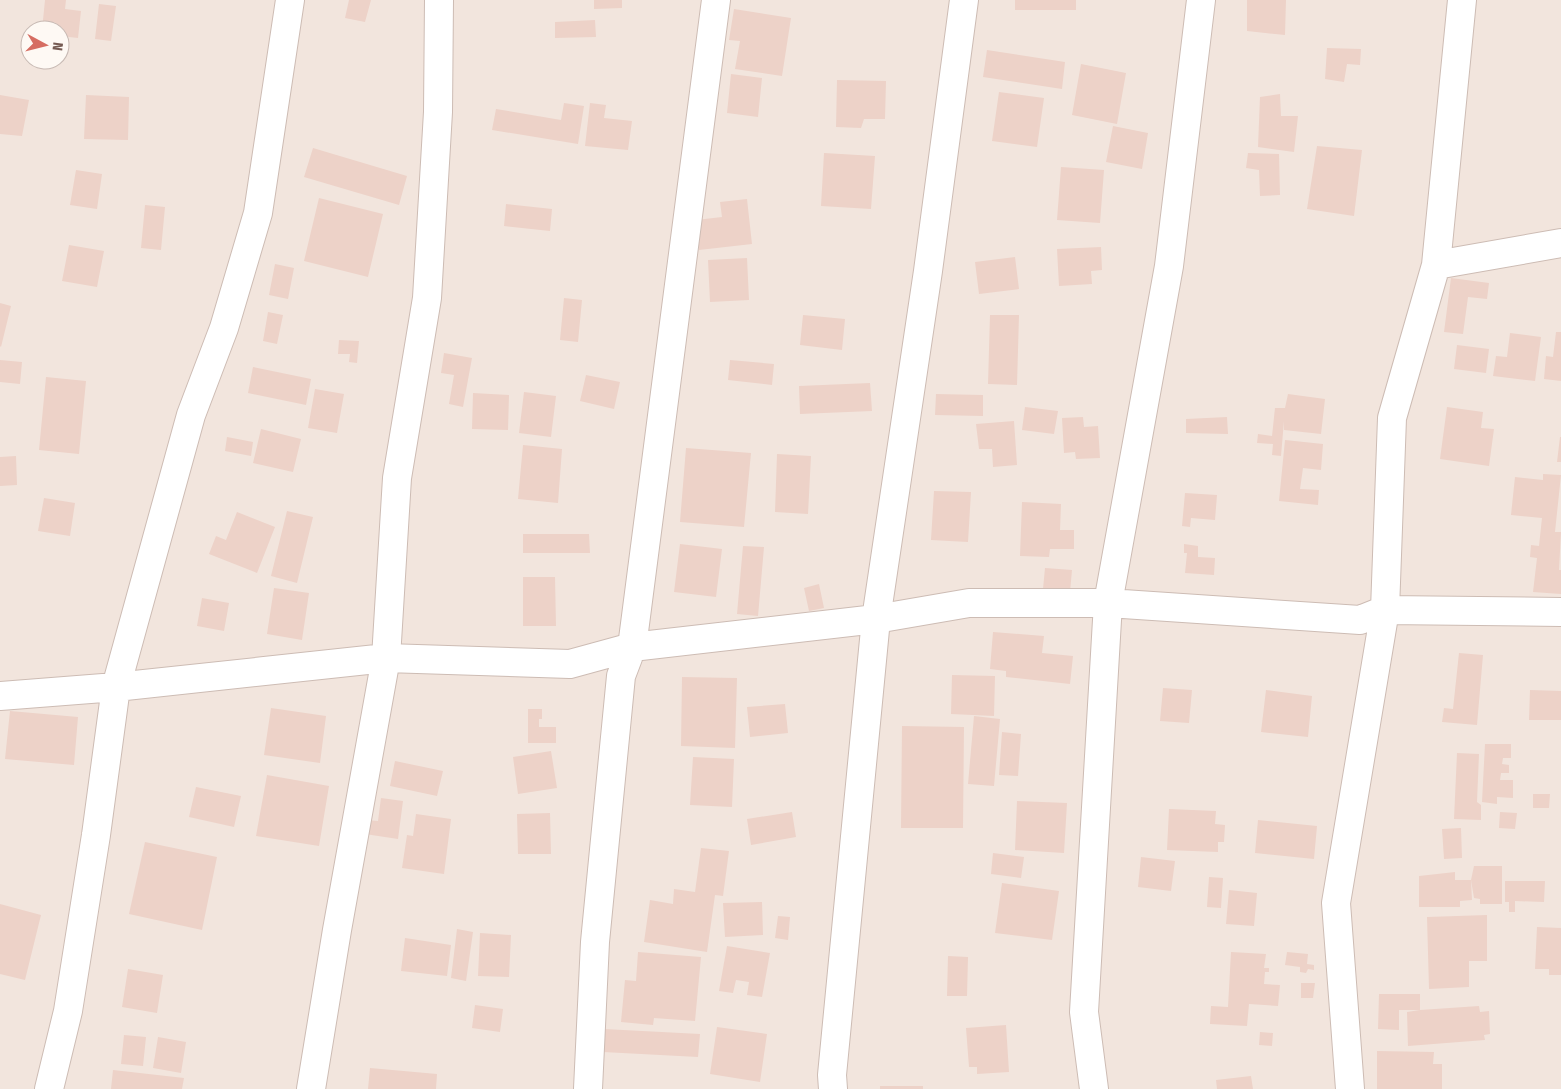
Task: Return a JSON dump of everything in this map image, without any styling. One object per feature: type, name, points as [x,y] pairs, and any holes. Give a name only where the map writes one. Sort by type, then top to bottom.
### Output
[{"type":"street","points":[[49,1089],[68,1011],[96,835],[116,687],[191,415],[224,328],[258,212],[290,0]]},
{"type":"street","points":[[311,1089],[337,930],[386,658],[397,478],[427,298],[438,112],[439,0]]},
{"type":"street","points":[[588,1089],[594,942],[621,676],[632,647],[716,0]]},
{"type":"street","points":[[833,1089],[832,1075],[876,619],[928,271],[964,0]]},
{"type":"street","points":[[1094,1089],[1084,1012],[1108,603],[1169,266],[1201,0]]},
{"type":"street","points":[[1350,1089],[1336,903],[1385,610],[1392,418],[1436,265],[1462,0]]},
{"type":"street","points":[[1436,265],[1561,243]]},
{"type":"street","points":[[0,696],[116,687],[386,658],[570,664],[632,647],[876,619],[969,603],[1108,603],[1360,620],[1385,610],[1561,612]]},
{"type":"shaded area","points":[[0,0],[1561,0],[1561,1089],[0,1089]]},
{"type":"building","points":[[45,0],[66,0],[65,9],[81,11],[78,38],[70,37],[70,20],[43,20]]},
{"type":"building","points":[[349,0],[371,0],[365,22],[345,18]]},
{"type":"building","points":[[594,0],[622,0],[622,8],[594,9]]},
{"type":"building","points":[[1015,0],[1076,0],[1076,10],[1015,10]]},
{"type":"building","points":[[1247,0],[1286,0],[1285,35],[1247,31]]},
{"type":"building","points":[[99,4],[116,6],[111,41],[95,39]]},
{"type":"building","points":[[734,9],[791,18],[782,76],[735,69],[740,41],[729,40]]},
{"type":"building","points":[[595,20],[596,37],[555,38],[555,22]]},
{"type":"building","points":[[1327,48],[1361,49],[1360,65],[1347,64],[1344,82],[1325,79]]},
{"type":"building","points":[[987,50],[1065,62],[1062,89],[983,77]]},
{"type":"building","points":[[1081,64],[1126,73],[1117,124],[1072,115]]},
{"type":"building","points":[[731,74],[762,78],[758,117],[727,113]]},
{"type":"building","points":[[837,80],[886,81],[885,119],[864,119],[861,128],[836,127]]},
{"type":"building","points":[[999,92],[1044,98],[1037,147],[992,141]]},
{"type":"building","points":[[1280,94],[1281,116],[1298,116],[1294,152],[1258,147],[1260,97]]},
{"type":"building","points":[[0,95],[29,100],[22,136],[0,134]]},
{"type":"building","points":[[86,95],[129,97],[128,140],[84,139]]},
{"type":"building","points":[[564,103],[584,106],[578,144],[492,130],[496,109],[561,120]]},
{"type":"building","points":[[590,103],[606,105],[604,118],[632,121],[628,150],[585,146]]},
{"type":"building","points":[[1113,126],[1148,133],[1142,169],[1106,162]]},
{"type":"building","points":[[1317,146],[1362,150],[1354,216],[1307,209]]},
{"type":"building","points":[[313,148],[407,176],[399,205],[304,177]]},
{"type":"building","points":[[824,153],[875,156],[871,209],[821,206]]},
{"type":"building","points":[[1248,153],[1279,154],[1280,195],[1260,196],[1259,170],[1246,168]]},
{"type":"building","points":[[1061,167],[1104,170],[1100,223],[1057,220]]},
{"type":"building","points":[[76,170],[102,174],[97,209],[70,205]]},
{"type":"building","points":[[319,198],[383,214],[368,277],[304,261]]},
{"type":"building","points":[[747,199],[752,244],[699,250],[696,220],[722,217],[720,202]]},
{"type":"building","points":[[506,204],[552,209],[550,231],[504,226]]},
{"type":"building","points":[[145,205],[165,207],[161,250],[141,248]]},
{"type":"building","points":[[69,245],[104,251],[97,287],[62,281]]},
{"type":"building","points":[[1101,247],[1102,270],[1091,271],[1092,284],[1059,286],[1057,249]]},
{"type":"building","points":[[1015,257],[1019,289],[979,294],[975,262]]},
{"type":"building","points":[[747,258],[749,300],[710,302],[708,260]]},
{"type":"building","points":[[275,264],[294,268],[288,299],[269,295]]},
{"type":"building","points":[[1451,278],[1489,283],[1487,299],[1468,297],[1463,334],[1444,332]]},
{"type":"building","points":[[564,298],[582,300],[578,342],[560,340]]},
{"type":"building","points":[[0,303],[11,306],[1,347],[0,346]]},
{"type":"building","points":[[268,312],[283,315],[277,344],[263,341]]},
{"type":"building","points":[[803,315],[845,319],[842,350],[800,345]]},
{"type":"building","points":[[990,315],[1019,315],[1017,385],[988,384]]},
{"type":"building","points":[[1556,332],[1561,332],[1561,381],[1544,379],[1546,356],[1553,357]]},
{"type":"building","points":[[1510,333],[1541,337],[1535,381],[1493,376],[1496,356],[1507,357]]},
{"type":"building","points":[[339,340],[359,341],[357,363],[349,362],[350,354],[338,354]]},
{"type":"building","points":[[1457,345],[1489,349],[1486,373],[1454,369]]},
{"type":"building","points":[[444,353],[472,358],[463,407],[449,404],[454,375],[441,373]]},
{"type":"building","points":[[0,360],[22,362],[20,384],[0,382]]},
{"type":"building","points":[[730,360],[774,364],[772,385],[728,380]]},
{"type":"building","points":[[253,367],[311,379],[306,405],[248,393]]},
{"type":"building","points":[[586,375],[620,382],[614,409],[580,401]]},
{"type":"building","points":[[46,377],[86,381],[79,454],[39,450]]},
{"type":"building","points":[[870,383],[872,411],[800,414],[799,386]]},
{"type":"building","points":[[315,389],[344,394],[337,433],[308,428]]},
{"type":"building","points":[[524,392],[556,396],[551,437],[519,433]]},
{"type":"building","points":[[473,393],[509,395],[508,430],[472,429]]},
{"type":"building","points":[[936,394],[983,395],[983,416],[935,415]]},
{"type":"building","points":[[1288,394],[1325,399],[1321,434],[1284,430],[1284,421],[1281,456],[1272,455],[1273,444],[1257,443],[1258,434],[1272,436],[1275,408],[1285,408]]},
{"type":"building","points":[[1025,407],[1058,411],[1054,434],[1022,430]]},
{"type":"building","points":[[1447,407],[1483,412],[1481,428],[1494,429],[1489,466],[1440,459]]},
{"type":"building","points":[[1083,417],[1084,427],[1098,426],[1100,458],[1076,459],[1075,452],[1064,453],[1062,418]]},
{"type":"building","points":[[1227,417],[1228,434],[1186,433],[1186,419]]},
{"type":"building","points":[[1014,421],[1017,465],[993,467],[992,449],[979,449],[976,424]]},
{"type":"building","points":[[261,429],[301,439],[293,472],[253,463]]},
{"type":"building","points":[[227,437],[253,442],[251,456],[225,451]]},
{"type":"building","points":[[1560,437],[1561,462],[1557,462]]},
{"type":"building","points":[[1285,440],[1323,444],[1321,470],[1303,468],[1300,489],[1319,490],[1318,505],[1279,501]]},
{"type":"building","points":[[523,445],[562,449],[558,503],[518,499]]},
{"type":"building","points":[[686,448],[751,453],[744,527],[680,522]]},
{"type":"building","points":[[777,454],[811,456],[808,514],[775,512]]},
{"type":"building","points":[[16,456],[17,485],[0,486],[0,457]]},
{"type":"building","points":[[1543,474],[1561,475],[1555,532],[1561,532],[1559,570],[1561,570],[1561,594],[1533,592],[1537,558],[1530,557],[1531,545],[1539,546],[1542,518],[1511,515],[1515,477],[1543,480]]},
{"type":"building","points":[[934,491],[971,492],[968,542],[931,540]]},
{"type":"building","points":[[1185,493],[1217,495],[1215,520],[1191,518],[1190,527],[1182,526]]},
{"type":"building","points":[[44,498],[75,503],[70,536],[38,531]]},
{"type":"building","points":[[1022,502],[1061,504],[1060,530],[1074,530],[1074,549],[1050,549],[1049,557],[1020,556]]},
{"type":"building","points":[[287,511],[313,517],[297,583],[271,576]]},
{"type":"building","points":[[237,512],[275,527],[257,573],[209,554],[216,536],[226,540]]},
{"type":"building","points":[[523,534],[589,534],[590,553],[523,553]]},
{"type":"building","points":[[680,544],[722,549],[716,597],[674,592]]},
{"type":"building","points":[[1184,544],[1198,546],[1198,557],[1215,558],[1214,575],[1185,573],[1187,553],[1184,553]]},
{"type":"building","points":[[743,546],[764,547],[758,616],[737,614]]},
{"type":"building","points":[[1045,568],[1072,570],[1070,592],[1043,589]]},
{"type":"building","points":[[523,577],[555,577],[556,626],[523,626]]},
{"type":"building","points":[[819,584],[824,608],[809,611],[804,588]]},
{"type":"building","points":[[274,588],[309,593],[302,640],[267,634]]},
{"type":"building","points":[[202,598],[229,603],[224,631],[197,626]]},
{"type":"building","points":[[993,632],[1044,636],[1042,653],[1073,656],[1070,684],[1006,677],[1006,671],[990,669]]},
{"type":"building","points":[[1459,653],[1483,655],[1477,725],[1442,722],[1444,708],[1453,709]]},
{"type":"building","points":[[952,675],[995,676],[994,716],[951,714]]},
{"type":"building","points":[[682,677],[737,678],[735,748],[681,746]]},
{"type":"building","points":[[1163,688],[1192,690],[1189,723],[1160,721]]},
{"type":"building","points":[[1266,690],[1312,696],[1308,737],[1261,732]]},
{"type":"building","points":[[1530,690],[1561,691],[1561,720],[1529,720]]},
{"type":"building","points":[[785,704],[788,733],[750,737],[747,707]]},
{"type":"building","points":[[271,708],[326,716],[320,763],[264,755]]},
{"type":"building","points":[[528,709],[542,709],[542,719],[539,719],[539,727],[556,727],[556,743],[528,743]]},
{"type":"building","points":[[10,711],[78,717],[74,765],[5,759]]},
{"type":"building","points":[[974,716],[1000,719],[994,786],[968,784]]},
{"type":"building","points":[[902,726],[964,727],[963,828],[901,828]]},
{"type":"building","points":[[1002,732],[1021,734],[1018,776],[999,775]]},
{"type":"building","points":[[1485,744],[1511,744],[1511,758],[1503,758],[1502,764],[1509,765],[1509,773],[1501,773],[1500,780],[1513,780],[1513,798],[1497,797],[1497,804],[1482,802]]},
{"type":"building","points":[[551,751],[557,788],[518,794],[513,757]]},
{"type":"building","points":[[1457,753],[1479,754],[1477,802],[1481,805],[1481,820],[1454,819]]},
{"type":"building","points":[[693,757],[734,759],[732,807],[690,805]]},
{"type":"building","points":[[395,761],[443,771],[437,796],[390,786]]},
{"type":"building","points":[[267,775],[329,786],[319,846],[256,836]]},
{"type":"building","points":[[196,787],[241,796],[234,827],[189,817]]},
{"type":"building","points":[[1533,794],[1550,794],[1549,808],[1533,808]]},
{"type":"building","points":[[381,798],[403,801],[398,839],[365,834],[367,820],[378,821]]},
{"type":"building","points":[[1017,801],[1067,803],[1064,853],[1015,850]]},
{"type":"building","points":[[1169,809],[1216,811],[1215,824],[1225,825],[1224,842],[1218,842],[1218,852],[1167,850]]},
{"type":"building","points":[[792,812],[796,837],[751,845],[747,819]]},
{"type":"building","points":[[1500,812],[1517,813],[1515,829],[1499,828]]},
{"type":"building","points":[[550,813],[551,854],[518,854],[517,814]]},
{"type":"building","points":[[416,814],[451,819],[444,874],[402,868],[407,835],[413,836]]},
{"type":"building","points":[[1258,820],[1317,826],[1314,859],[1255,853]]},
{"type":"building","points":[[1461,828],[1462,858],[1444,859],[1442,829]]},
{"type":"building","points":[[145,842],[217,857],[202,930],[129,914]]},
{"type":"building","points":[[701,848],[729,851],[723,896],[715,895],[707,952],[644,942],[650,900],[673,904],[674,889],[695,892]]},
{"type":"building","points":[[993,853],[1024,857],[1021,878],[991,874]]},
{"type":"building","points":[[1141,857],[1175,861],[1171,891],[1138,887]]},
{"type":"building","points":[[1474,866],[1502,866],[1502,904],[1480,904],[1480,899],[1474,898],[1471,880]]},
{"type":"building","points":[[1455,872],[1455,880],[1471,880],[1472,900],[1460,901],[1460,907],[1419,907],[1419,876]]},
{"type":"building","points":[[1209,877],[1223,878],[1221,908],[1207,907]]},
{"type":"building","points":[[1505,881],[1545,881],[1544,902],[1515,901],[1515,912],[1509,912],[1509,902],[1505,902]]},
{"type":"building","points":[[1002,883],[1059,891],[1052,940],[995,933]]},
{"type":"building","points":[[1229,890],[1257,893],[1254,926],[1226,924]]},
{"type":"building","points":[[762,902],[763,935],[725,937],[723,903]]},
{"type":"building","points":[[0,904],[41,915],[25,980],[0,974]]},
{"type":"building","points":[[1487,915],[1487,961],[1469,961],[1469,987],[1429,989],[1427,917]]},
{"type":"building","points":[[778,916],[790,917],[788,940],[775,938]]},
{"type":"building","points":[[1537,927],[1561,928],[1561,975],[1549,975],[1549,969],[1535,969]]},
{"type":"building","points":[[457,929],[473,932],[466,981],[451,978]]},
{"type":"building","points":[[480,933],[511,935],[509,977],[478,976]]},
{"type":"building","points":[[405,938],[451,945],[447,976],[401,971]]},
{"type":"building","points":[[727,946],[770,953],[762,997],[747,995],[749,982],[736,980],[733,993],[719,991]]},
{"type":"building","points":[[638,952],[701,957],[695,1021],[654,1018],[653,1025],[621,1022],[625,980],[636,981]]},
{"type":"building","points":[[1231,952],[1266,954],[1264,968],[1269,968],[1269,972],[1265,972],[1264,984],[1280,985],[1278,1006],[1249,1004],[1247,1026],[1210,1024],[1211,1006],[1228,1007]]},
{"type":"building","points":[[1287,952],[1308,954],[1307,964],[1314,965],[1314,970],[1308,969],[1306,973],[1300,972],[1300,967],[1285,965]]},
{"type":"building","points":[[948,956],[968,957],[967,996],[947,996]]},
{"type":"building","points":[[128,969],[163,975],[157,1013],[122,1007]]},
{"type":"building","points":[[1301,983],[1315,983],[1313,998],[1301,998]]},
{"type":"building","points":[[1379,994],[1420,994],[1420,1010],[1399,1010],[1399,1030],[1378,1029]]},
{"type":"building","points":[[475,1005],[503,1009],[500,1032],[472,1028]]},
{"type":"building","points":[[1479,1006],[1480,1012],[1489,1011],[1490,1034],[1484,1035],[1485,1040],[1408,1046],[1407,1012]]},
{"type":"building","points":[[1006,1025],[1009,1072],[977,1074],[977,1067],[969,1067],[966,1028]]},
{"type":"building","points":[[717,1027],[767,1034],[760,1082],[710,1074]]},
{"type":"building","points":[[604,1029],[700,1034],[698,1057],[603,1052]]},
{"type":"building","points":[[1260,1032],[1273,1033],[1272,1046],[1259,1045]]},
{"type":"building","points":[[124,1035],[146,1037],[143,1066],[121,1064]]},
{"type":"building","points":[[158,1037],[186,1042],[181,1073],[153,1068]]},
{"type":"building","points":[[1377,1051],[1434,1052],[1433,1064],[1442,1064],[1442,1089],[1377,1089]]},
{"type":"building","points":[[370,1068],[437,1074],[436,1089],[368,1089]]},
{"type":"building","points":[[113,1070],[184,1078],[182,1089],[111,1089]]},
{"type":"building","points":[[1251,1076],[1253,1089],[1217,1089],[1216,1080]]},
{"type":"building","points":[[880,1086],[923,1086],[923,1089],[880,1089]]}]
